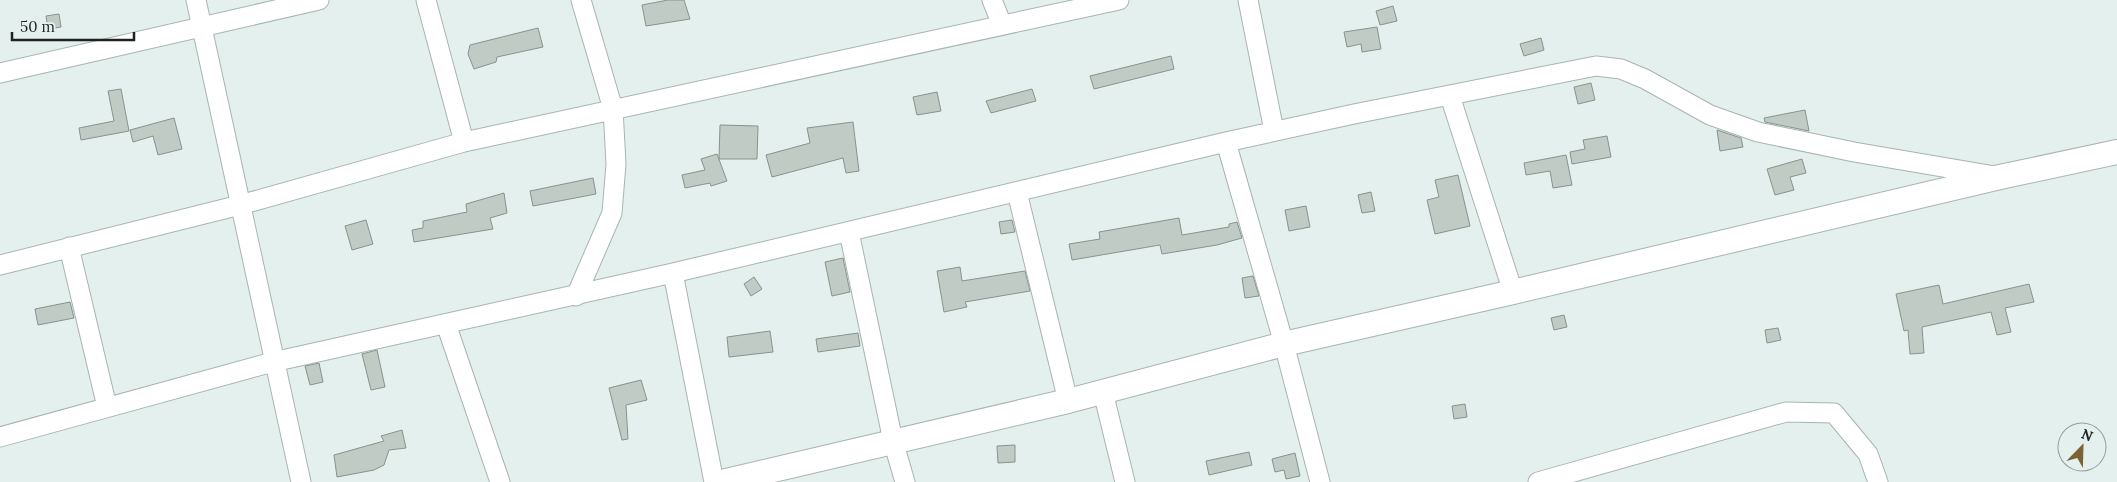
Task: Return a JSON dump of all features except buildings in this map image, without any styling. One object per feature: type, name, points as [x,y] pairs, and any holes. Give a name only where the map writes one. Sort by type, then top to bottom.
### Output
[{"type":"street","points":[[196,0],[300,482]]},
{"type":"street","points":[[0,73],[319,0]]},
{"type":"street","points":[[426,0],[464,142]]},
{"type":"street","points":[[576,296],[612,213],[616,164],[613,109],[581,0]]},
{"type":"street","points":[[992,0],[1002,25]]},
{"type":"street","points":[[0,264],[240,205],[464,142],[1119,0]]},
{"type":"street","points":[[1248,0],[1274,131]]},
{"type":"street","points":[[0,436],[273,362],[673,274],[1274,131],[1596,66],[1622,69],[1645,79],[1710,115],[1758,132],[1854,152],[2000,177]]},
{"type":"street","points":[[1450,96],[1513,292]]},
{"type":"street","points":[[1226,142],[1284,344],[1320,482]]},
{"type":"street","points":[[722,482],[1103,392],[1284,344],[2000,177],[2117,152]]},
{"type":"street","points":[[1017,192],[1068,400]]},
{"type":"street","points":[[848,232],[893,442],[905,482]]},
{"type":"street","points":[[69,247],[106,408]]},
{"type":"street","points":[[673,274],[714,482]]},
{"type":"street","points":[[446,324],[500,482]]},
{"type":"street","points":[[1103,392],[1125,482]]},
{"type":"street","points":[[1538,482],[1786,412],[1834,413],[1868,454],[1878,482]]}]
